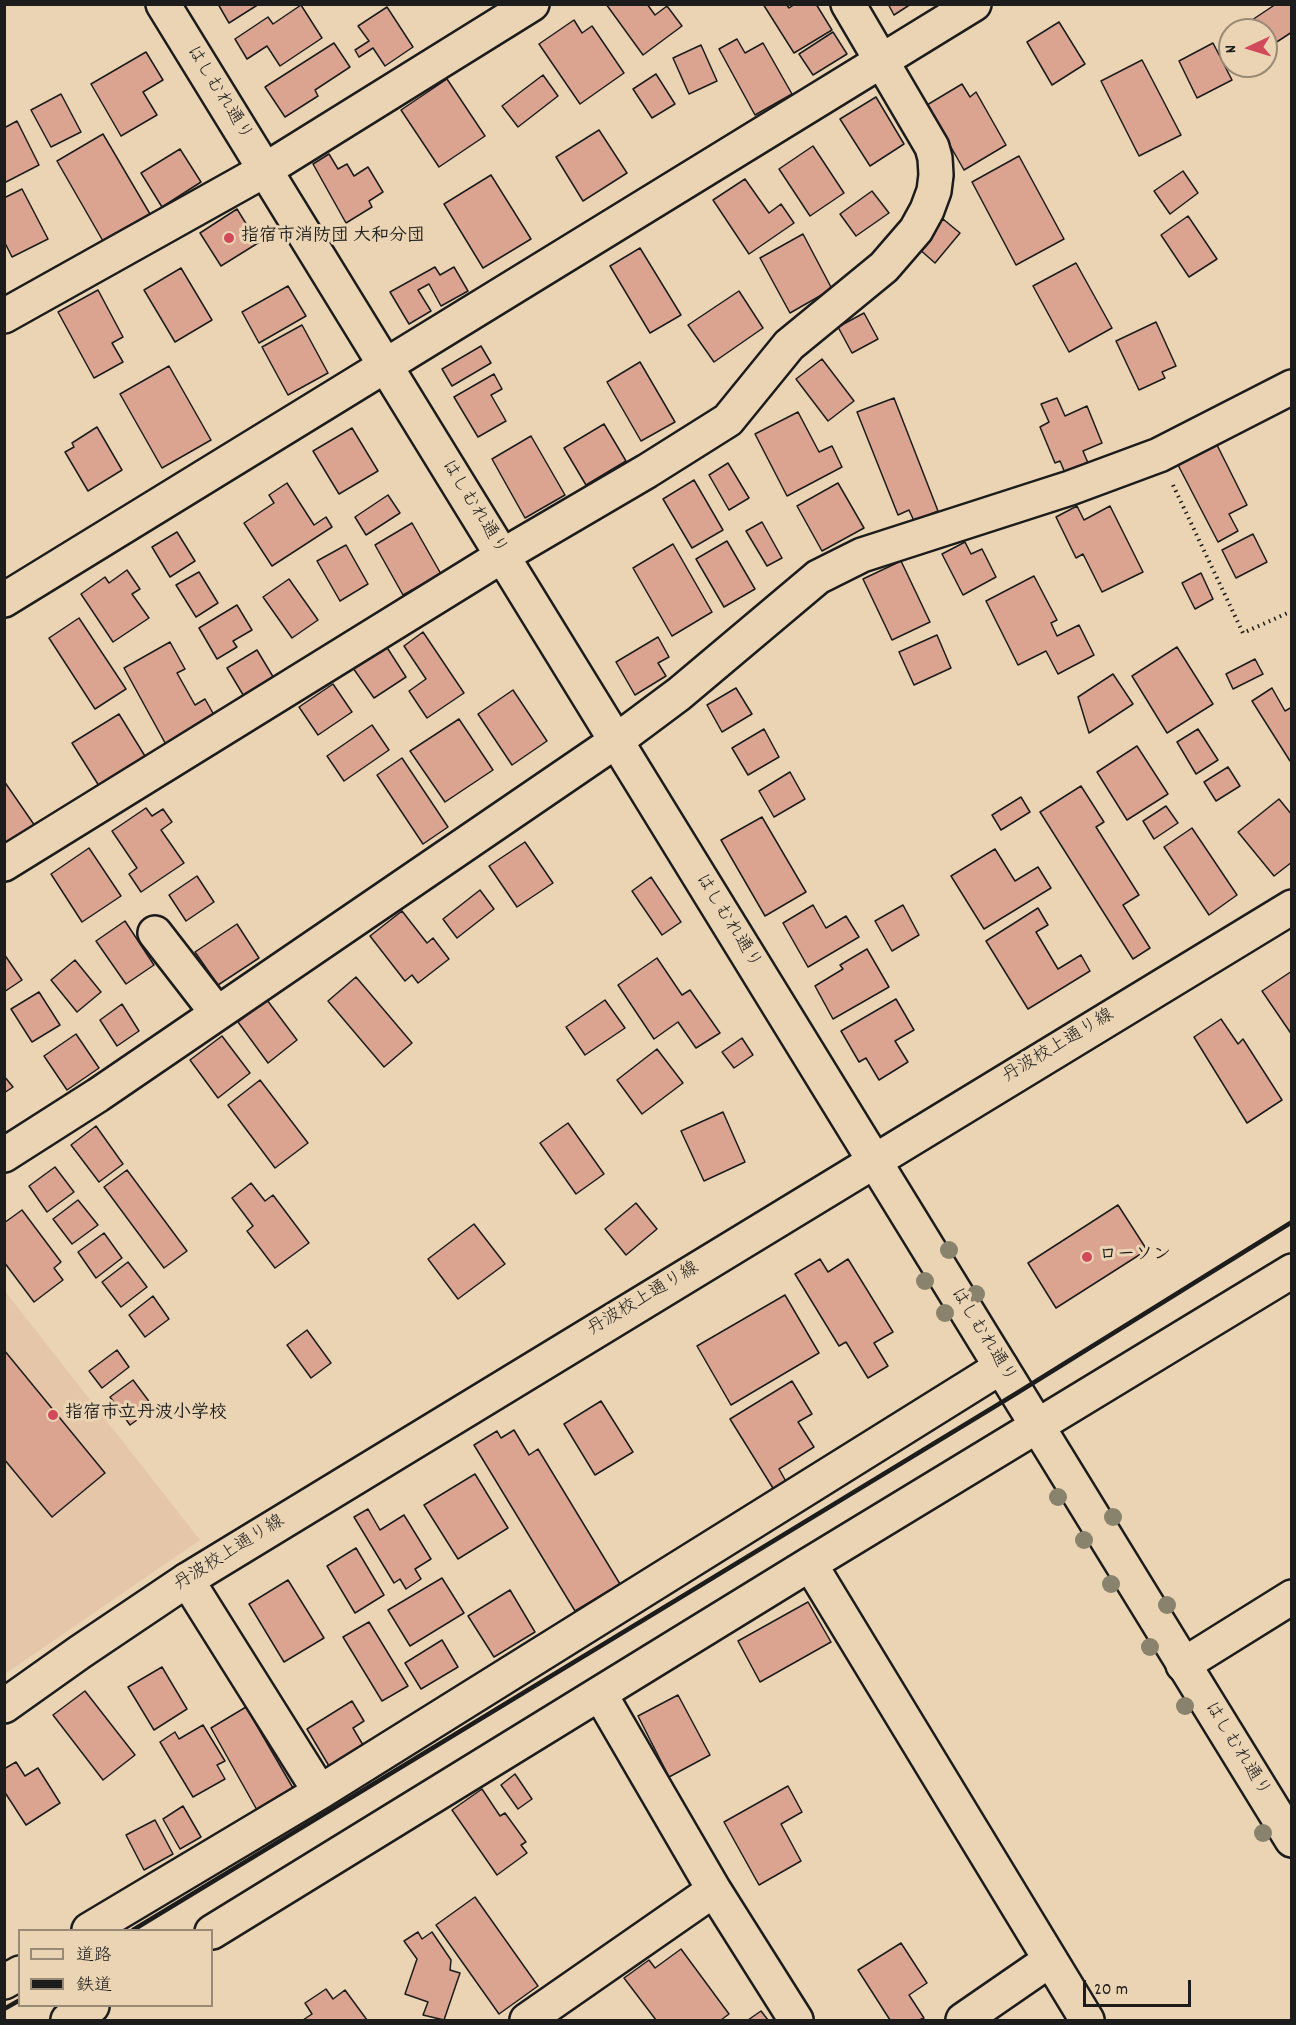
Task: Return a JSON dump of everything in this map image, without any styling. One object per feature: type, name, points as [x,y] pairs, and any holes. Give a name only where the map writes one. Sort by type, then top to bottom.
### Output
[{"type":"street","name":"はしむれ通り","points":[[163,4],[1292,1840]]},
{"type":"street","points":[[4,316],[265,170],[532,4]]},
{"type":"street","points":[[4,864],[502,556],[647,471],[728,420],[789,345],[884,267],[916,230],[927,210],[934,191],[935,158],[932,147],[848,4]]},
{"type":"street","points":[[4,600],[974,4]]},
{"type":"street","points":[[4,1155],[98,1095],[616,741],[679,694],[818,577],[862,555],[1070,488],[1159,454],[1292,387]]},
{"type":"street","name":"丹波校上通り線","points":[[4,1706],[187,1580],[1292,906]]},
{"type":"street","points":[[155,933],[217,1013]]},
{"type":"street","points":[[213,1931],[1292,1271]]},
{"type":"street","points":[[91,1929],[320,1792],[1000,1367]]},
{"type":"street","points":[[810,1564],[1087,2020]]},
{"type":"street","points":[[187,1580],[320,1792]]},
{"type":"street","points":[[1184,1665],[1292,1597]]},
{"type":"street","points":[[600,1694],[714,1890],[796,2020]]},
{"type":"street","points":[[528,2020],[714,1890]]},
{"type":"street","points":[[963,2020],[1050,1960]]},
{"type":"street","points":[[4,1982],[18,1973]]},
{"type":"street","points":[[68,2020],[90,2007]]},
{"type":"path","points":[[1159,454],[1243,633],[1292,611]]},
{"type":"shaded area","name":"指宿市立丹波小学校","points":[[4,1290],[200,1540],[5,1674],[4,1674]]},
{"type":"building","points":[[218,4],[259,4],[229,23]]},
{"type":"building","points":[[606,4],[647,4],[655,15],[667,6],[682,26],[643,55]]},
{"type":"building","points":[[763,4],[786,4],[789,8],[795,4],[816,4],[832,30],[794,53]]},
{"type":"building","points":[[888,4],[911,4],[894,15]]},
{"type":"building","points":[[1276,4],[1292,4],[1292,32],[1278,41],[1278,18],[1255,18]]},
{"type":"building","points":[[301,5],[322,38],[280,66],[267,46],[247,59],[235,39],[268,17],[273,24]]},
{"type":"building","points":[[387,7],[413,47],[385,66],[373,48],[359,57],[355,50],[369,41],[358,26]]},
{"type":"building","points":[[574,20],[582,33],[592,26],[624,73],[580,104],[539,44]]},
{"type":"building","points":[[1059,22],[1085,64],[1052,85],[1027,42]]},
{"type":"building","points":[[833,32],[847,54],[813,75],[799,54]]},
{"type":"building","points":[[737,39],[745,53],[763,43],[792,94],[755,115],[719,49]]},
{"type":"building","points":[[334,43],[350,67],[315,90],[318,96],[285,117],[265,87]]},
{"type":"building","points":[[1213,43],[1218,53],[1218,78],[1231,78],[1232,80],[1197,98],[1179,61]]},
{"type":"building","points":[[701,45],[717,81],[689,94],[673,58]]},
{"type":"building","points":[[146,52],[163,80],[143,92],[157,115],[121,136],[91,84]]},
{"type":"building","points":[[1142,60],[1181,135],[1139,156],[1101,81]]},
{"type":"building","points":[[656,74],[675,104],[652,118],[633,89]]},
{"type":"building","points":[[543,75],[558,96],[518,127],[502,106]]},
{"type":"building","points":[[447,79],[485,136],[439,167],[401,110]]},
{"type":"building","points":[[962,84],[970,97],[976,92],[1006,145],[964,170],[927,105]]},
{"type":"building","points":[[61,94],[81,132],[51,147],[31,110]]},
{"type":"building","points":[[876,97],[904,144],[870,166],[840,119]]},
{"type":"building","points":[[17,121],[39,165],[4,183],[4,128]]},
{"type":"building","points":[[599,130],[627,173],[583,201],[556,157]]},
{"type":"building","points":[[103,134],[150,214],[103,241],[57,161]]},
{"type":"building","points":[[813,146],[844,193],[810,216],[779,169]]},
{"type":"building","points":[[180,149],[201,182],[162,207],[141,173]]},
{"type":"building","points":[[329,154],[338,169],[347,164],[354,176],[368,167],[383,192],[369,201],[372,207],[346,223],[313,164]]},
{"type":"building","points":[[1019,156],[1064,239],[1016,265],[972,182]]},
{"type":"building","points":[[1183,171],[1198,193],[1170,214],[1154,191]]},
{"type":"building","points":[[491,175],[531,239],[483,268],[444,204]]},
{"type":"building","points":[[745,179],[769,213],[781,204],[794,223],[749,254],[713,200]]},
{"type":"building","points":[[22,189],[48,239],[12,257],[4,241],[4,198]]},
{"type":"building","points":[[872,191],[889,213],[856,236],[840,214]]},
{"type":"building","name":"指宿市消防団 大和分団","points":[[237,209],[258,243],[221,266],[200,233]]},
{"type":"building","points":[[1188,216],[1217,259],[1189,277],[1161,235]]},
{"type":"building","points":[[943,219],[960,233],[935,263],[918,248]]},
{"type":"building","points":[[803,234],[832,289],[790,313],[760,258]]},
{"type":"building","points":[[640,248],[681,315],[650,333],[610,266]]},
{"type":"building","points":[[1076,263],[1112,328],[1069,352],[1033,286]]},
{"type":"building","points":[[435,267],[440,275],[454,267],[468,291],[441,306],[429,284],[418,290],[431,311],[409,324],[390,292]]},
{"type":"building","points":[[181,268],[212,320],[175,342],[144,290]]},
{"type":"building","points":[[288,286],[306,316],[259,343],[242,312]]},
{"type":"building","points":[[98,290],[123,337],[112,343],[123,362],[94,378],[58,312]]},
{"type":"building","points":[[739,291],[763,328],[714,362],[688,325]]},
{"type":"building","points":[[864,313],[878,339],[852,353],[838,327]]},
{"type":"building","points":[[1156,322],[1176,366],[1162,372],[1165,378],[1139,390],[1116,341]]},
{"type":"building","points":[[302,325],[328,373],[288,395],[262,347]]},
{"type":"building","points":[[481,346],[491,363],[452,386],[442,369]]},
{"type":"building","points":[[822,359],[854,401],[828,421],[796,379]]},
{"type":"building","points":[[640,362],[675,422],[641,441],[607,382]]},
{"type":"building","points":[[169,366],[211,440],[162,468],[120,394]]},
{"type":"building","points":[[494,374],[502,389],[491,395],[506,421],[478,437],[454,397]]},
{"type":"building","points":[[894,398],[938,511],[914,521],[909,510],[898,515],[857,412]]},
{"type":"building","points":[[1057,398],[1065,416],[1087,406],[1102,443],[1083,451],[1088,463],[1065,473],[1060,461],[1055,463],[1040,427],[1049,422],[1041,404]]},
{"type":"building","points":[[798,412],[819,452],[832,446],[842,467],[787,496],[755,434]]},
{"type":"building","points":[[604,424],[626,461],[586,485],[564,448]]},
{"type":"building","points":[[97,427],[122,470],[88,491],[65,452],[74,447],[72,443]]},
{"type":"building","points":[[352,428],[378,471],[339,494],[313,451]]},
{"type":"building","points":[[531,436],[565,495],[525,518],[492,459]]},
{"type":"building","points":[[1217,445],[1247,505],[1229,514],[1238,531],[1218,542],[1178,465]]},
{"type":"building","points":[[728,463],[749,498],[729,510],[709,475]]},
{"type":"building","points":[[694,480],[723,530],[692,548],[663,499]]},
{"type":"building","points":[[287,483],[314,525],[326,517],[332,527],[272,566],[244,523],[274,503],[269,495]]},
{"type":"building","points":[[838,483],[864,528],[822,551],[797,506]]},
{"type":"building","points":[[388,495],[400,513],[366,535],[355,517]]},
{"type":"building","points":[[1077,506],[1084,520],[1110,506],[1143,572],[1102,592],[1083,554],[1076,558],[1056,517]]},
{"type":"building","points":[[762,522],[782,558],[767,566],[746,531]]},
{"type":"building","points":[[412,523],[441,574],[403,595],[375,545]]},
{"type":"building","points":[[177,532],[195,561],[170,577],[152,547]]},
{"type":"building","points":[[1253,534],[1267,562],[1236,578],[1222,550]]},
{"type":"building","points":[[727,541],[755,589],[724,607],[696,559]]},
{"type":"building","points":[[965,542],[971,554],[982,549],[996,577],[963,595],[942,554]]},
{"type":"building","points":[[673,544],[712,612],[672,636],[633,568]]},
{"type":"building","points":[[346,545],[368,584],[340,601],[317,561]]},
{"type":"building","points":[[901,561],[930,622],[892,640],[863,579]]},
{"type":"building","points":[[127,570],[140,589],[132,594],[149,618],[113,642],[81,594],[105,577],[109,583]]},
{"type":"building","points":[[199,572],[218,603],[196,617],[176,585]]},
{"type":"building","points":[[1201,573],[1213,599],[1195,609],[1182,583]]},
{"type":"building","points":[[1034,576],[1057,620],[1051,623],[1057,636],[1079,625],[1094,655],[1058,674],[1046,651],[1018,665],[986,601]]},
{"type":"building","points":[[289,579],[318,620],[292,638],[263,597]]},
{"type":"building","points":[[237,605],[252,630],[233,641],[237,647],[217,659],[199,628]]},
{"type":"building","points":[[79,618],[126,689],[95,709],[49,638]]},
{"type":"building","points":[[423,632],[464,693],[427,718],[409,691],[426,679],[404,646]]},
{"type":"building","points":[[937,635],[951,668],[914,685],[899,652]]},
{"type":"building","points":[[658,637],[669,657],[658,663],[666,676],[635,695],[616,662]]},
{"type":"building","points":[[170,642],[185,669],[177,673],[195,705],[205,699],[218,722],[169,750],[124,668]]},
{"type":"building","points":[[386,646],[406,677],[374,698],[353,668]]},
{"type":"building","points":[[1177,647],[1213,704],[1167,733],[1132,676]]},
{"type":"building","points":[[257,650],[275,680],[245,698],[227,668]]},
{"type":"building","points":[[1255,659],[1263,674],[1233,689],[1226,674]]},
{"type":"building","points":[[1113,674],[1133,704],[1089,733],[1078,697]]},
{"type":"building","points":[[333,684],[352,712],[318,735],[299,707]]},
{"type":"building","points":[[736,688],[752,714],[722,732],[707,705]]},
{"type":"building","points":[[1272,688],[1285,711],[1292,707],[1292,760],[1290,761],[1252,701]]},
{"type":"building","points":[[513,690],[547,741],[512,765],[478,714]]},
{"type":"building","points":[[119,714],[148,761],[101,789],[72,743]]},
{"type":"building","points":[[459,719],[493,770],[445,802],[410,751]]},
{"type":"building","points":[[372,725],[389,750],[344,781],[327,756]]},
{"type":"building","points":[[764,729],[779,757],[748,775],[732,748]]},
{"type":"building","points":[[1198,729],[1218,760],[1196,774],[1177,742]]},
{"type":"building","points":[[1137,746],[1168,794],[1127,820],[1097,772]]},
{"type":"building","points":[[402,758],[448,827],[423,844],[377,775]]},
{"type":"building","points":[[1228,767],[1240,786],[1216,801],[1204,782]]},
{"type":"building","points":[[790,772],[805,799],[774,817],[759,791]]},
{"type":"building","points":[[4,781],[35,826],[4,846]]},
{"type":"building","points":[[1081,786],[1104,822],[1096,827],[1139,895],[1123,905],[1150,948],[1133,959],[1040,812]]},
{"type":"building","points":[[1021,797],[1030,812],[1001,830],[992,815]]},
{"type":"building","points":[[1279,799],[1292,815],[1292,862],[1274,876],[1238,832]]},
{"type":"building","points":[[1166,806],[1178,823],[1154,839],[1143,821]]},
{"type":"building","points":[[146,808],[152,816],[163,809],[172,822],[161,830],[184,863],[141,892],[129,874],[137,868],[112,831]]},
{"type":"building","points":[[762,817],[806,892],[765,916],[721,840]]},
{"type":"building","points":[[1192,828],[1237,895],[1209,915],[1164,847]]},
{"type":"building","points":[[525,842],[553,883],[517,907],[489,866]]},
{"type":"building","points":[[89,848],[121,896],[82,922],[51,874]]},
{"type":"building","points":[[995,849],[1015,881],[1038,867],[1051,888],[984,929],[951,876]]},
{"type":"building","points":[[197,876],[214,902],[186,921],[169,895]]},
{"type":"building","points":[[651,877],[681,922],[662,935],[632,891]]},
{"type":"building","points":[[480,890],[494,909],[457,938],[443,919]]},
{"type":"building","points":[[813,905],[826,928],[846,916],[859,937],[808,967],[783,923]]},
{"type":"building","points":[[903,905],[919,935],[892,951],[875,921]]},
{"type":"building","points":[[1038,908],[1048,925],[1036,932],[1058,969],[1081,955],[1090,971],[1028,1009],[986,941]]},
{"type":"building","points":[[402,911],[427,943],[433,938],[449,959],[418,983],[412,975],[405,981],[370,936]]},
{"type":"building","points":[[125,921],[154,965],[126,984],[96,941]]},
{"type":"building","points":[[237,924],[259,958],[218,985],[195,952]]},
{"type":"building","points":[[867,949],[889,987],[833,1019],[815,986],[843,969],[840,965]]},
{"type":"building","points":[[4,954],[22,980],[4,992]]},
{"type":"building","points":[[657,958],[682,995],[690,990],[720,1033],[696,1048],[678,1022],[654,1039],[618,985]]},
{"type":"building","points":[[75,960],[101,992],[77,1012],[51,980]]},
{"type":"building","points":[[1292,971],[1292,1035],[1262,991]]},
{"type":"building","points":[[356,977],[412,1043],[384,1067],[328,1001]]},
{"type":"building","points":[[39,992],[60,1025],[32,1042],[11,1009]]},
{"type":"building","points":[[896,999],[914,1030],[895,1041],[908,1062],[879,1080],[866,1058],[859,1062],[841,1031]]},
{"type":"building","points":[[267,1000],[297,1040],[268,1063],[238,1022]]},
{"type":"building","points":[[605,1000],[625,1028],[585,1055],[566,1027]]},
{"type":"building","points":[[122,1004],[139,1031],[117,1046],[100,1020]]},
{"type":"building","points":[[1221,1019],[1238,1044],[1243,1039],[1282,1100],[1247,1123],[1194,1037]]},
{"type":"building","points":[[76,1034],[99,1068],[67,1090],[44,1056]]},
{"type":"building","points":[[222,1036],[250,1073],[218,1098],[190,1060]]},
{"type":"building","points":[[742,1038],[753,1055],[734,1068],[722,1052]]},
{"type":"building","points":[[657,1049],[683,1083],[642,1114],[617,1080]]},
{"type":"building","points":[[4,1076],[13,1087],[4,1093]]},
{"type":"building","points":[[260,1080],[308,1143],[275,1168],[228,1105]]},
{"type":"building","points":[[723,1112],[745,1162],[704,1181],[681,1131]]},
{"type":"building","points":[[568,1123],[604,1174],[576,1194],[540,1143]]},
{"type":"building","points":[[96,1126],[123,1164],[99,1182],[71,1145]]},
{"type":"building","points":[[55,1167],[74,1192],[47,1212],[29,1186]]},
{"type":"building","points":[[127,1170],[187,1251],[164,1268],[104,1187]]},
{"type":"building","points":[[251,1183],[265,1201],[273,1195],[309,1243],[275,1268],[247,1231],[253,1226],[232,1198]]},
{"type":"building","points":[[78,1200],[98,1225],[72,1244],[53,1219]]},
{"type":"building","points":[[636,1203],[657,1229],[626,1255],[605,1229]]},
{"type":"building","name":"ローソン","points":[[1118,1205],[1147,1250],[1056,1308],[1028,1263]]},
{"type":"building","points":[[22,1210],[61,1262],[54,1268],[63,1280],[34,1302],[4,1262],[4,1223]]},
{"type":"building","points":[[474,1224],[505,1264],[458,1299],[428,1259]]},
{"type":"building","points":[[104,1233],[122,1258],[96,1278],[78,1252]]},
{"type":"building","points":[[820,1259],[828,1272],[848,1259],[893,1332],[874,1343],[888,1366],[868,1378],[846,1342],[839,1346],[795,1274]]},
{"type":"building","points":[[128,1262],[147,1287],[121,1307],[102,1282]]},
{"type":"building","points":[[785,1295],[819,1353],[731,1405],[697,1346]]},
{"type":"building","points":[[153,1296],[169,1319],[145,1337],[129,1315]]},
{"type":"building","points":[[307,1330],[331,1363],[311,1378],[287,1345]]},
{"type":"building","points":[[4,1350],[105,1473],[52,1517],[4,1459]]},
{"type":"building","points":[[117,1350],[129,1367],[102,1388],[89,1371]]},
{"type":"building","points":[[133,1380],[154,1408],[130,1425],[110,1397]]},
{"type":"building","points":[[792,1381],[812,1414],[798,1422],[814,1447],[779,1469],[788,1485],[776,1493],[730,1419]]},
{"type":"building","points":[[601,1401],[633,1452],[595,1475],[564,1424]]},
{"type":"building","points":[[514,1430],[529,1455],[538,1449],[620,1584],[575,1611],[474,1445],[497,1431],[501,1438]]},
{"type":"building","points":[[475,1474],[508,1528],[458,1559],[424,1505]]},
{"type":"building","points":[[368,1509],[380,1530],[404,1515],[431,1559],[415,1569],[421,1579],[406,1589],[400,1579],[394,1583],[354,1517]]},
{"type":"building","points":[[356,1548],[384,1595],[355,1613],[327,1566]]},
{"type":"building","points":[[442,1578],[464,1613],[410,1646],[388,1610]]},
{"type":"building","points":[[288,1580],[324,1638],[284,1662],[249,1604]]},
{"type":"building","points":[[510,1590],[535,1632],[494,1657],[468,1616]]},
{"type":"building","points":[[808,1602],[831,1642],[760,1682],[738,1641]]},
{"type":"building","points":[[369,1622],[408,1686],[382,1701],[343,1637]]},
{"type":"building","points":[[442,1640],[458,1667],[421,1689],[405,1663]]},
{"type":"building","points":[[162,1667],[187,1709],[154,1730],[128,1687]]},
{"type":"building","points":[[85,1691],[135,1755],[103,1780],[53,1715]]},
{"type":"building","points":[[678,1695],[710,1755],[669,1777],[638,1716]]},
{"type":"building","points":[[352,1701],[364,1721],[353,1728],[363,1745],[329,1766],[307,1729]]},
{"type":"building","points":[[246,1707],[293,1788],[257,1810],[211,1728]]},
{"type":"building","points":[[203,1725],[225,1761],[217,1765],[225,1779],[193,1797],[160,1742],[175,1732],[179,1739]]},
{"type":"building","points":[[16,1762],[25,1776],[38,1768],[60,1803],[26,1825],[4,1791],[4,1769]]},
{"type":"building","points":[[515,1774],[532,1799],[518,1809],[501,1785]]},
{"type":"building","points":[[788,1786],[802,1812],[781,1824],[801,1861],[759,1885],[724,1822]]},
{"type":"building","points":[[482,1789],[500,1816],[505,1813],[526,1842],[521,1845],[527,1853],[497,1875],[452,1810]]},
{"type":"building","points":[[183,1806],[201,1837],[180,1849],[163,1819]]},
{"type":"building","points":[[155,1820],[173,1854],[144,1870],[126,1835]]},
{"type":"building","points":[[475,1897],[538,1986],[499,2014],[436,1925]]},
{"type":"building","points":[[418,1932],[422,1939],[432,1932],[451,1960],[450,1970],[460,1973],[444,2020],[423,2015],[428,2002],[405,1994],[417,1959],[404,1941]]},
{"type":"building","points":[[901,1943],[927,1983],[909,1995],[924,2018],[919,2020],[890,2020],[858,1970]]},
{"type":"building","points":[[681,1949],[729,2014],[721,2020],[656,2020],[624,1978],[649,1960],[655,1968]]},
{"type":"building","points":[[326,1989],[333,1999],[345,1990],[367,2020],[303,2020],[312,2014],[305,2003]]},
{"type":"building","points":[[761,2011],[768,2020],[748,2020]]},
{"type":"railway","points":[[135,1929],[1017,1393],[1292,1222]]},
{"type":"railway","points":[[4,2009],[18,2001]]},
{"type":"place","name":"指宿市消防団 大和分団","points":[[229,238]]},
{"type":"place","name":"ローソン","points":[[1087,1257]]},
{"type":"place","name":"指宿市立丹波小学校","points":[[53,1415]]}]
